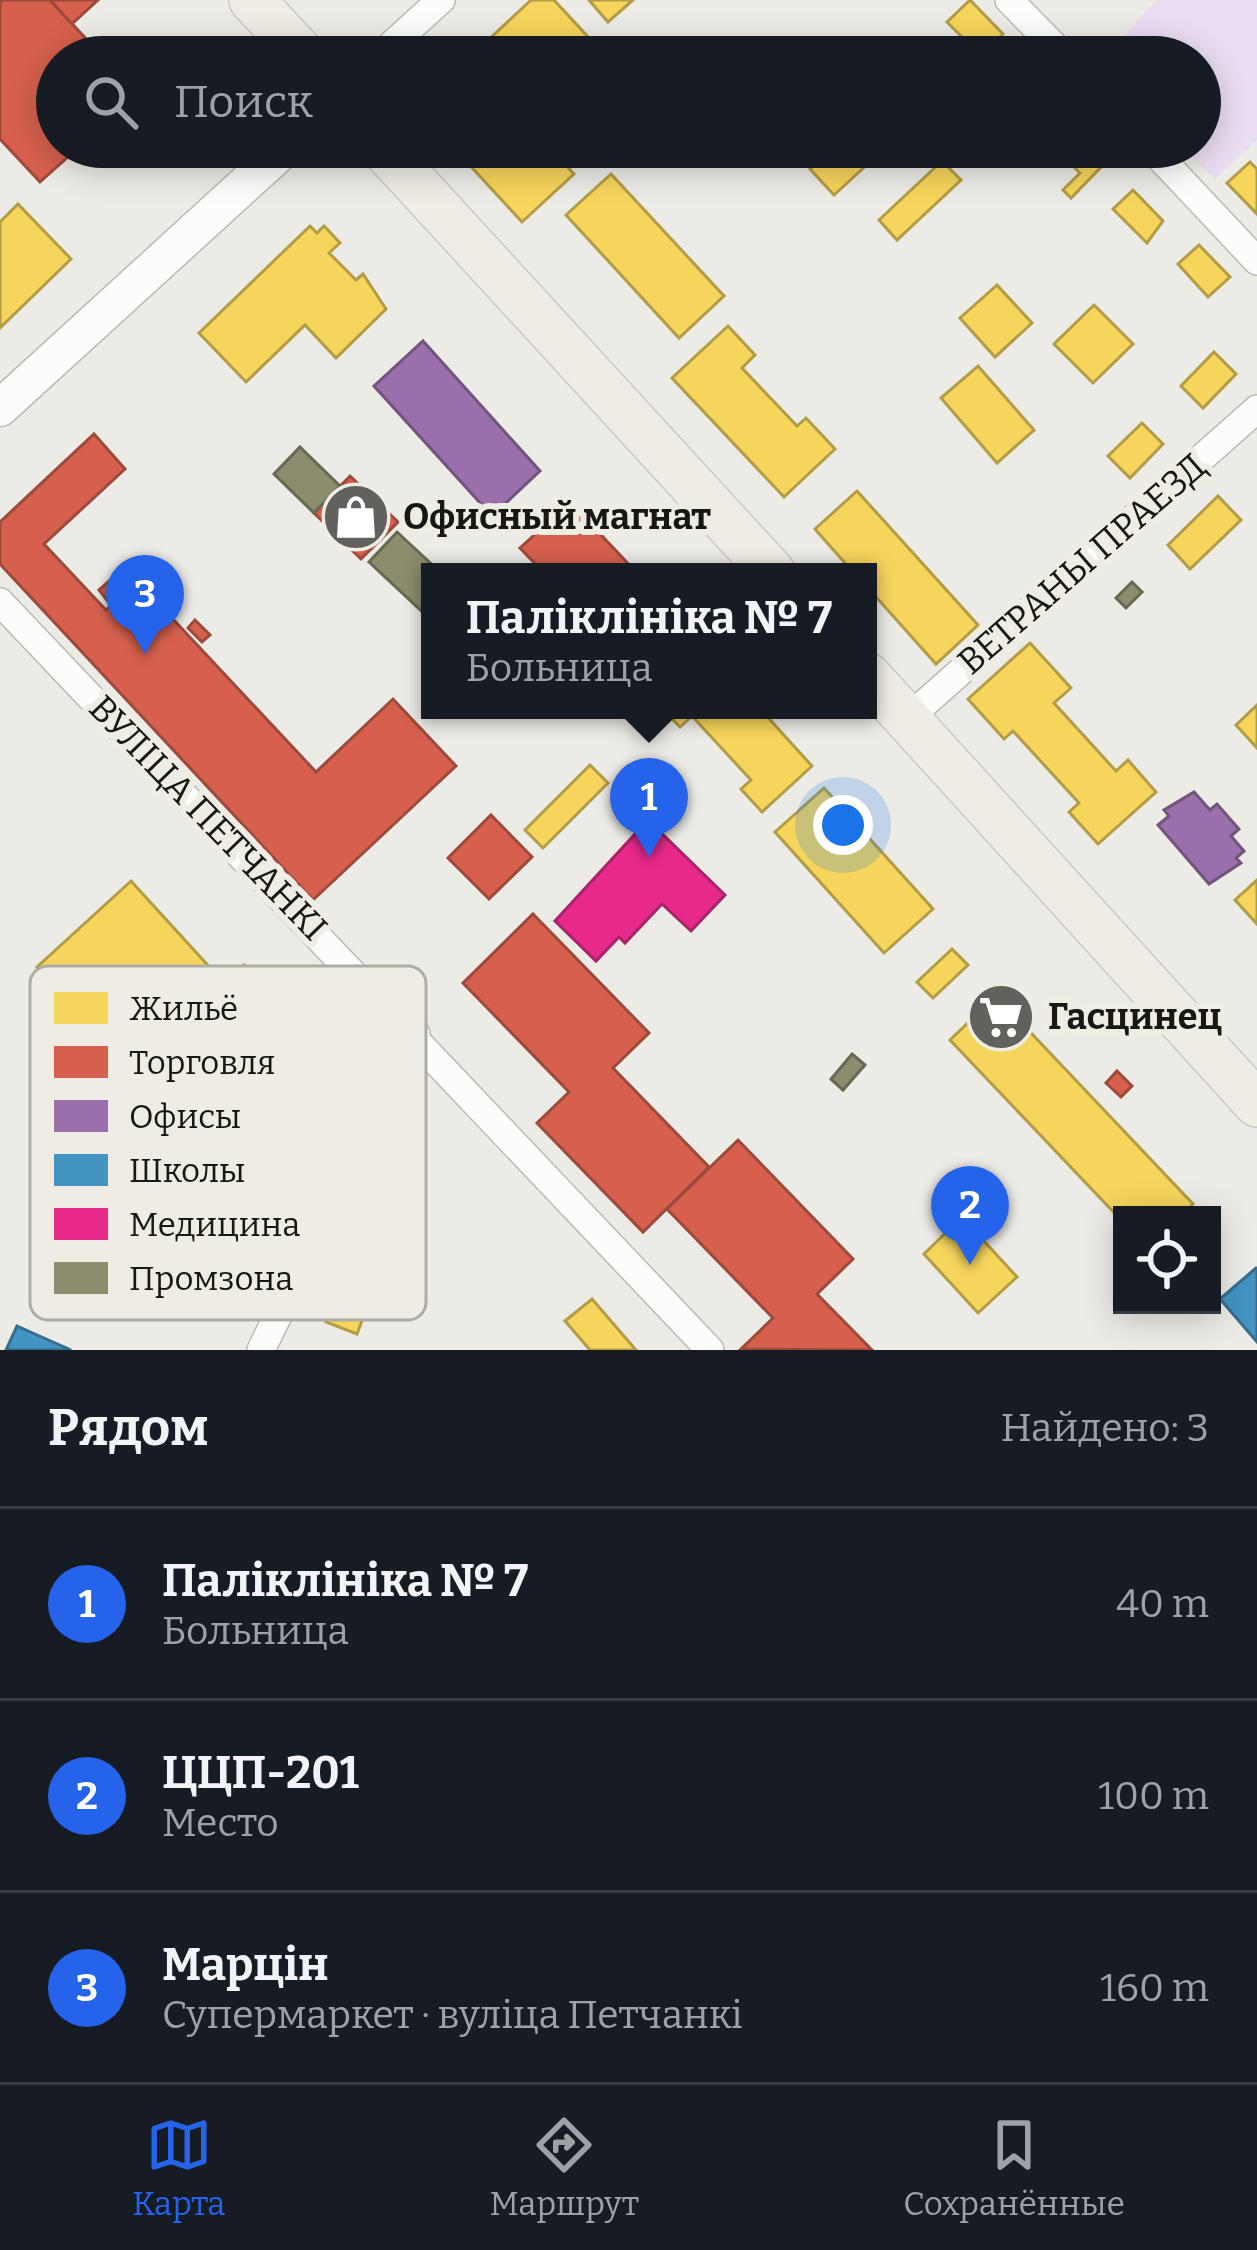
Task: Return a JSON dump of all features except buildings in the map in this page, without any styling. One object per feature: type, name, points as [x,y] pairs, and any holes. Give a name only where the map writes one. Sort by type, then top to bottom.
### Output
[{"type":"main road","points":[[252,0],[285,36]]},
{"type":"main road","points":[[401,168],[764,563]]},
{"type":"main road","points":[[877,686],[1257,1104]]},
{"type":"street","points":[[1009,0],[1044,36]]},
{"type":"street","points":[[401,36],[432,9]]},
{"type":"street","points":[[0,408],[263,168]]},
{"type":"street","points":[[1170,168],[1257,261]]},
{"type":"street","name":"ВЕТРАНЫ ПРАЕЗД","points":[[907,718],[1257,409]]},
{"type":"street","name":"ВУЛІЦА ПЕТЧАНКІ","points":[[0,602],[351,966]]},
{"type":"street","name":"ВУЛІЦА ПЕТЧАНКІ","points":[[426,1045],[710,1350]]},
{"type":"street","points":[[261,1350],[276,1320]]},
{"type":"shaded area","points":[[1156,0],[1257,0],[1257,140],[1215,179],[1204,168],[1221,168],[1221,36],[1124,36]]},
{"type":"place","name":"Офисный магнат","points":[[356,517]]},
{"type":"place","name":"Марцін","points":[[145,654]]},
{"type":"place","name":"Паліклініка № 7","points":[[649,857]]},
{"type":"place","name":"Гасцинец","points":[[1001,1017]]},
{"type":"place","name":"ЦЦП-201","points":[[970,1265]]}]
